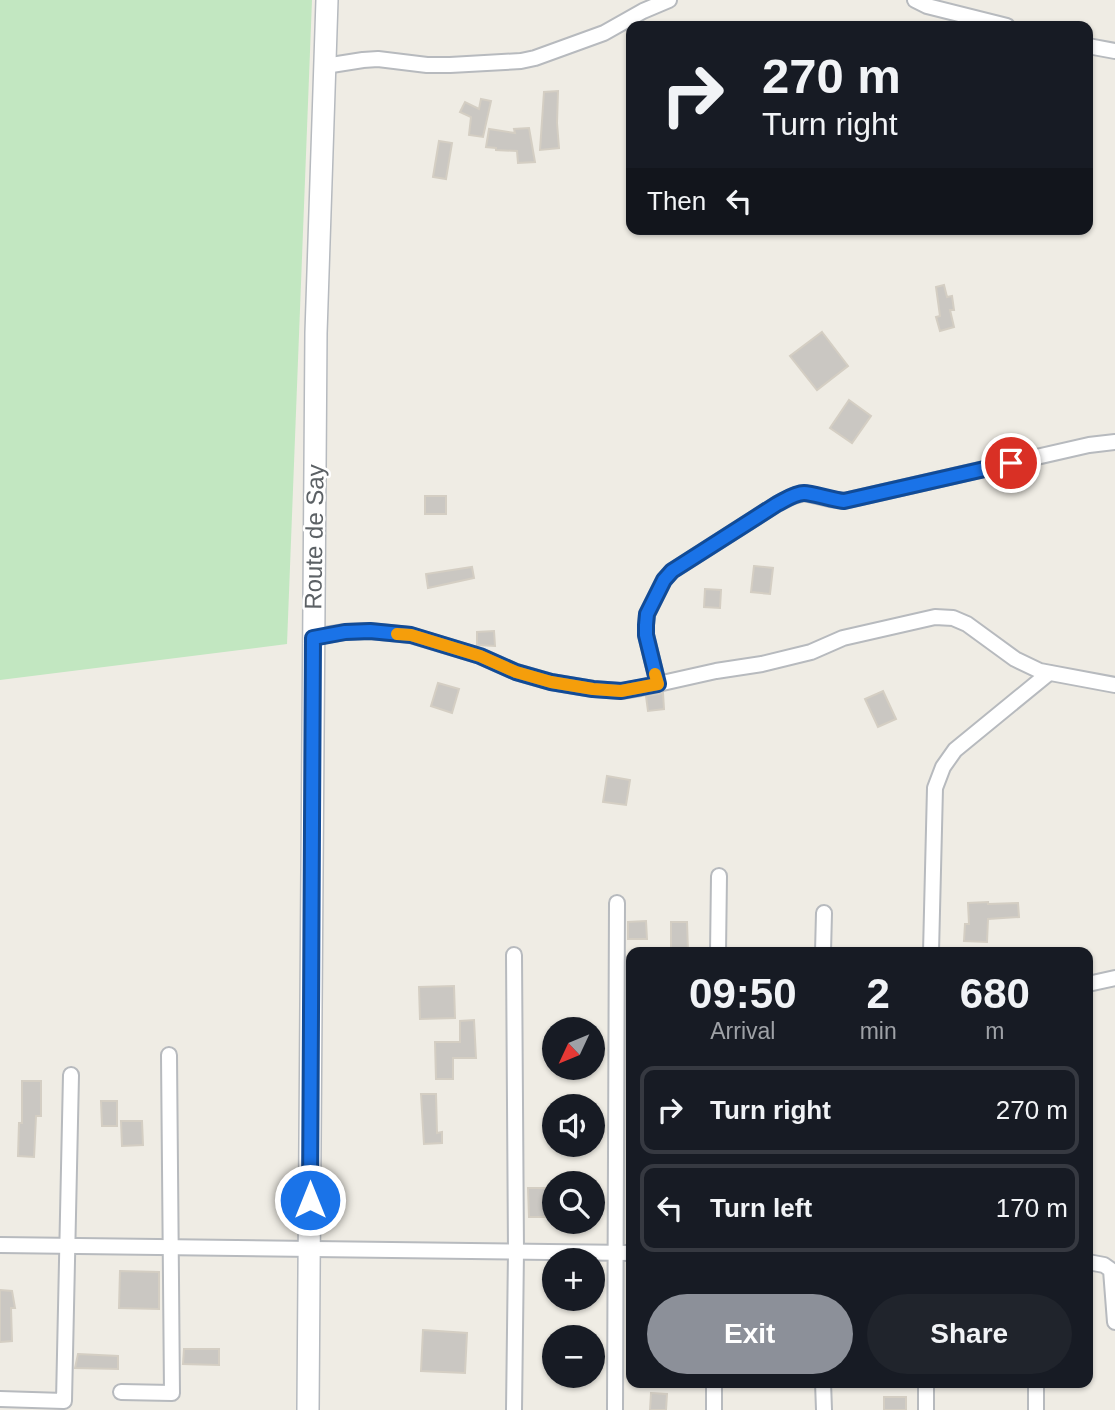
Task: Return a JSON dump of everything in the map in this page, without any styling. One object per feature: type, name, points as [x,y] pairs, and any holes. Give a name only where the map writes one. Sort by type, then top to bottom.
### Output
[{"type":"main road","name":"Route de Say","points":[[308,1410],[316,333],[327,0]]},
{"type":"street","points":[[325,66],[379,59],[410,64],[450,65],[521,61],[604,33],[669,0]]},
{"type":"street","points":[[915,0],[927,6],[987,21]]},
{"type":"street","points":[[1093,47],[1115,51]]},
{"type":"street","points":[[658,684],[646,625],[647,614],[664,580],[672,571],[777,504],[804,493],[844,501],[1089,445],[1115,442]]},
{"type":"street","points":[[313,638],[370,631],[411,635],[551,682],[621,691],[716,670],[762,664],[811,652],[843,638],[935,617],[953,618],[967,624],[1015,659],[1040,671],[1115,685]]},
{"type":"street","points":[[931,947],[935,788],[943,766],[955,750],[1049,673]]},
{"type":"street","points":[[719,876],[719,947]]},
{"type":"street","points":[[615,1410],[617,903]]},
{"type":"street","points":[[824,913],[824,947]]},
{"type":"street","points":[[514,955],[514,1410]]},
{"type":"street","points":[[1093,983],[1115,978]]},
{"type":"street","points":[[121,1392],[172,1393],[169,1055]]},
{"type":"street","points":[[0,1399],[64,1401],[71,1075]]},
{"type":"street","points":[[0,1245],[626,1253]]},
{"type":"street","points":[[1093,1262],[1111,1270],[1115,1322]]},
{"type":"street","points":[[713,1388],[714,1410]]},
{"type":"street","points":[[824,1388],[824,1410]]},
{"type":"street","points":[[926,1388],[926,1410]]},
{"type":"street","points":[[1036,1388],[1036,1410]]},
{"type":"green space","points":[[0,0],[312,0],[287,644],[0,680]]},
{"type":"building","points":[[558,91],[559,148],[540,150],[544,92]]},
{"type":"building","points":[[481,99],[491,101],[483,137],[469,135],[471,117],[460,112],[465,102],[479,109]]},
{"type":"building","points":[[529,128],[535,162],[518,163],[517,151],[486,147],[489,129],[515,133],[514,129]]},
{"type":"building","points":[[439,141],[452,143],[446,179],[433,177]]},
{"type":"building","points":[[944,285],[947,297],[952,296],[954,310],[950,310],[954,327],[940,331],[936,317],[940,316],[936,287]]},
{"type":"building","points":[[822,332],[848,366],[817,390],[790,356]]},
{"type":"building","points":[[849,400],[871,416],[852,443],[830,428]]},
{"type":"building","points":[[425,496],[446,496],[446,514],[425,514]]},
{"type":"building","points":[[754,566],[773,568],[770,594],[751,592]]},
{"type":"building","points":[[472,567],[474,578],[428,588],[426,574]]},
{"type":"building","points":[[705,589],[721,590],[720,608],[704,607]]},
{"type":"building","points":[[494,631],[495,646],[477,645],[477,632]]},
{"type":"building","points":[[438,683],[459,689],[452,713],[431,706]]},
{"type":"building","points":[[883,691],[896,719],[878,727],[865,699]]},
{"type":"building","points":[[663,693],[664,709],[648,711],[646,696]]},
{"type":"building","points":[[607,776],[630,780],[626,805],[603,802]]},
{"type":"building","points":[[968,903],[1018,903],[1019,917],[988,919],[987,942],[964,941],[965,924],[969,924]]},
{"type":"building","points":[[646,921],[647,939],[628,939],[628,922]]},
{"type":"building","points":[[671,922],[687,922],[688,947],[671,947]]},
{"type":"building","points":[[454,986],[455,1018],[420,1019],[419,987]]},
{"type":"building","points":[[474,1020],[476,1058],[453,1058],[453,1079],[436,1079],[435,1042],[460,1042],[460,1021]]},
{"type":"building","points":[[22,1081],[41,1081],[41,1116],[36,1116],[34,1157],[18,1156],[19,1123],[22,1123]]},
{"type":"building","points":[[421,1094],[436,1094],[437,1133],[442,1132],[442,1143],[424,1144]]},
{"type":"building","points":[[101,1101],[117,1101],[117,1126],[102,1126]]},
{"type":"building","points":[[121,1121],[142,1121],[143,1145],[122,1146]]},
{"type":"building","points":[[528,1188],[542,1188],[542,1217],[529,1217]]},
{"type":"building","points":[[120,1271],[159,1272],[159,1309],[119,1308]]},
{"type":"building","points":[[0,1290],[12,1291],[15,1308],[11,1308],[12,1341],[0,1342]]},
{"type":"building","points":[[423,1330],[467,1333],[465,1373],[421,1371]]},
{"type":"building","points":[[184,1349],[219,1349],[219,1365],[183,1364]]},
{"type":"building","points":[[78,1354],[118,1356],[118,1369],[75,1368]]},
{"type":"building","points":[[651,1393],[667,1394],[666,1410],[650,1410]]},
{"type":"building","points":[[884,1397],[906,1397],[906,1410],[884,1410]]},
{"type":"slow traffic","points":[[397,634],[411,635],[480,656],[516,672],[551,682],[593,689],[621,691],[658,684],[655,674]]},
{"type":"route","points":[[310,1200],[313,638],[370,631],[411,635],[551,682],[621,691],[658,684],[646,625],[647,614],[664,580],[672,571],[777,504],[804,493],[844,501],[1011,463]]}]
